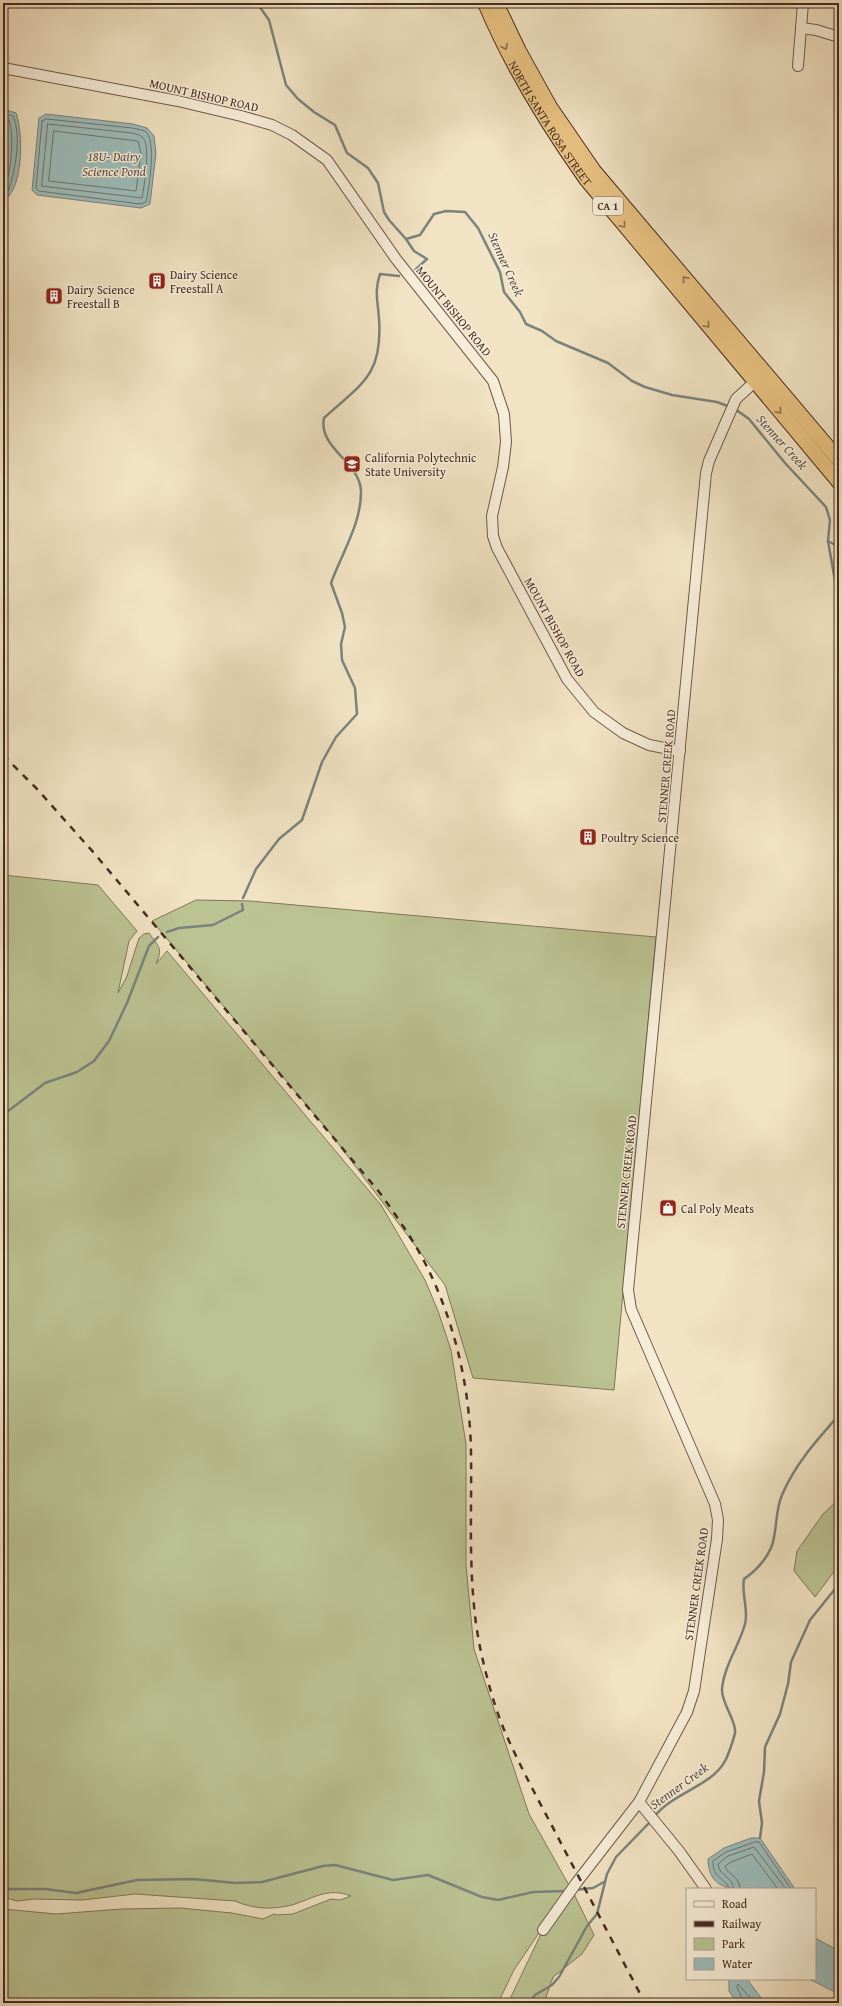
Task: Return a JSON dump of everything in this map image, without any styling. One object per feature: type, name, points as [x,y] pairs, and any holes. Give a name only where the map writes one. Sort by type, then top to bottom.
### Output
[{"type":"highway","name":"NORTH SANTA ROSA STREET","points":[[484,3],[530,93],[582,173],[608,206],[760,377]]},
{"type":"highway","name":"NORTH SANTA ROSA STREET","points":[[496,3],[519,52],[546,100],[581,153],[760,377]]},
{"type":"highway","name":"CA 1","points":[[760,377],[839,460]]},
{"type":"highway","name":"CA 1","points":[[760,377],[839,482]]},
{"type":"street","points":[[798,66],[803,3]]},
{"type":"street","points":[[801,28],[816,30],[839,37]]},
{"type":"street","name":"MOUNT BISHOP ROAD","points":[[3,68],[178,101],[246,117],[272,125],[292,135],[327,160],[396,260],[493,381],[504,414],[506,442],[503,467],[492,516],[493,536],[497,548],[567,679],[594,712],[623,733],[649,745],[680,751]]},
{"type":"street","name":"STENNER CREEK ROAD","points":[[543,1930],[577,1882],[639,1802],[687,1712],[692,1700],[716,1546],[718,1520],[715,1504],[631,1309],[628,1290],[706,473],[709,461],[736,399],[760,377]]},
{"type":"street","points":[[639,1802],[705,1888]]},
{"type":"green space","points":[[3,875],[98,885],[137,931],[129,941],[118,993],[127,976],[139,938],[144,934],[149,933],[159,948],[156,964],[167,951],[381,1205],[425,1280],[438,1311],[451,1350],[466,1444],[466,1565],[474,1649],[529,1814],[575,1896],[594,1935],[582,1954],[553,1977],[544,2003],[508,2003],[541,1934],[559,1903],[514,1970],[498,2003],[3,2003],[3,1909],[56,1914],[122,1909],[180,1908],[232,1913],[263,1919],[274,1914],[293,1914],[331,1899],[340,1900],[351,1896],[335,1893],[321,1894],[292,1905],[277,1908],[249,1906],[235,1901],[135,1894],[82,1900],[33,1899],[17,1901],[3,1897]]},
{"type":"green space","points":[[196,900],[250,901],[656,937],[614,1390],[473,1378],[445,1285],[331,1134],[152,921]]},
{"type":"green space","points":[[839,1499],[839,1565],[815,1597],[794,1571],[797,1551],[823,1514]]},
{"type":"water","points":[[3,109],[16,113],[21,144],[19,168],[14,188],[9,196],[3,197]]},
{"type":"water","name":"18U- Dairy Science Pond","points":[[46,114],[133,124],[147,128],[154,136],[156,153],[150,204],[141,208],[37,195],[32,190],[39,118]]},
{"type":"water","points":[[751,1838],[760,1838],[794,1888],[729,1888],[722,1886],[712,1877],[708,1859],[724,1848]]},
{"type":"water","points":[[816,1939],[839,1951],[839,1997],[833,1991],[811,1980],[816,1980]]},
{"type":"water","points":[[729,1980],[748,1980],[765,2003],[737,2003],[729,1991]]},
{"type":"waterway","name":"Stenner Creek","points":[[257,3],[269,20],[286,85],[298,99],[314,112],[335,125],[347,153],[368,168],[378,183],[384,212],[389,220],[406,239],[414,251],[427,259],[415,270]]},
{"type":"waterway","name":"Stenner Creek","points":[[406,239],[420,235],[434,214],[446,211],[465,212],[478,228],[500,272],[504,292],[520,312],[526,324],[542,331],[556,341],[608,363],[632,381],[645,387],[672,395],[717,402],[730,407]]},
{"type":"waterway","points":[[243,898],[256,869],[279,839],[302,820],[322,762],[336,737],[357,714],[355,688],[342,660],[341,644],[345,627],[342,613],[331,583],[358,516],[361,492],[359,481],[354,472],[327,438],[324,429],[324,418],[359,387],[373,366],[377,354],[379,338],[377,296],[378,280],[380,274],[399,276]]},
{"type":"waterway","name":"Stenner Creek","points":[[735,409],[749,419],[785,463],[826,507],[830,520],[828,541],[839,603]]},
{"type":"waterway","points":[[828,541],[839,547]]},
{"type":"waterway","points":[[167,932],[179,928],[213,925],[243,910],[242,904]]},
{"type":"waterway","points":[[3,1115],[45,1083],[77,1072],[94,1061],[109,1041],[127,1003],[149,946],[158,937]]},
{"type":"waterway","name":"Stenner Creek","points":[[654,1817],[671,1802],[711,1777],[719,1770],[726,1759],[731,1747],[735,1728],[732,1717],[724,1700],[722,1689],[726,1672],[745,1624],[746,1613],[743,1590],[744,1579],[759,1566],[773,1543],[780,1500],[793,1473],[807,1453],[839,1415]]},
{"type":"waterway","points":[[760,1838],[762,1823],[759,1801],[764,1772],[765,1747],[780,1714],[788,1684],[791,1662],[810,1620],[839,1584]]},
{"type":"waterway","name":"Stenner Creek","points":[[529,2003],[535,1995],[552,1985],[559,1977],[587,1926],[597,1914],[607,1874],[616,1857],[651,1821]]},
{"type":"waterway","points":[[3,1889],[45,1889],[76,1893],[137,1880],[193,1879],[236,1883],[262,1882],[323,1866],[335,1865],[393,1880],[428,1875],[482,1897],[498,1900],[533,1892],[567,1891]]},
{"type":"waterway","points":[[574,1890],[593,1888],[604,1882]]},
{"type":"railway","points":[[3,755],[37,789],[94,853],[380,1193],[408,1233],[423,1259],[434,1282],[452,1329],[464,1377],[470,1427],[471,1552],[474,1603],[481,1652],[491,1692],[505,1732],[533,1790],[645,2003]]},
{"type":"place","name":"Dairy Science Freestall A","points":[[157,281]]},
{"type":"place","name":"Dairy Science Freestall B","points":[[54,296]]},
{"type":"place","name":"California Polytechnic State University","points":[[352,464]]},
{"type":"place","name":"Poultry Science","points":[[588,837]]},
{"type":"place","name":"Cal Poly Meats","points":[[668,1208]]}]
